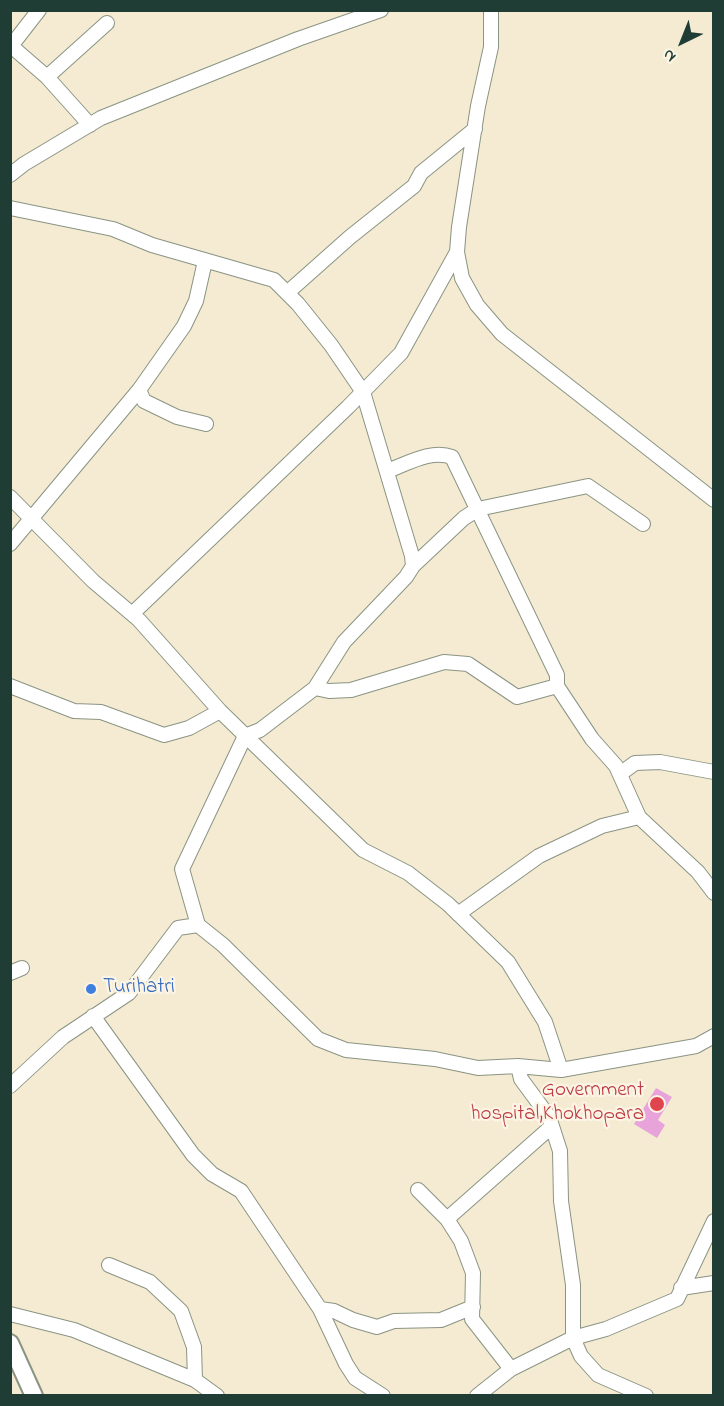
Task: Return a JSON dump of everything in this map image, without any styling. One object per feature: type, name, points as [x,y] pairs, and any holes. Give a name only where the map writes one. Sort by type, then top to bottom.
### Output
[{"type":"street","points":[[39,10],[11,45],[47,77],[90,125]]},
{"type":"street","points":[[10,175],[24,164],[101,118],[239,62],[381,10]]},
{"type":"street","points":[[491,10],[491,47],[478,106],[459,227],[457,252],[462,278],[477,305],[502,334],[714,500]]},
{"type":"street","points":[[47,77],[107,23]]},
{"type":"street","points":[[287,293],[350,237],[414,186],[421,173],[475,129]]},
{"type":"street","points":[[10,208],[113,229],[152,245],[273,280],[332,345],[363,392],[409,544],[413,566]]},
{"type":"street","points":[[132,614],[401,353],[457,252]]},
{"type":"street","points":[[10,544],[139,390],[184,326],[196,301],[205,261]]},
{"type":"street","points":[[139,390],[144,401],[177,417],[206,424]]},
{"type":"street","points":[[387,471],[432,454],[452,457],[557,675],[557,686],[592,739],[616,766],[639,817],[698,872],[714,893]]},
{"type":"street","points":[[643,524],[588,486],[478,509],[464,518],[413,566],[395,589],[344,642],[315,688],[260,730],[245,735],[182,869],[198,925],[223,945],[318,1040],[346,1050],[435,1059],[478,1068],[518,1066],[561,1070],[696,1046],[714,1036]]},
{"type":"street","points":[[10,497],[93,581],[132,614],[220,711],[363,850],[408,873],[448,904],[508,962],[545,1022],[561,1070]]},
{"type":"street","points":[[315,688],[329,691],[351,690],[444,662],[468,664],[517,697],[557,686]]},
{"type":"street","points":[[10,686],[74,711],[100,712],[164,735],[189,728],[220,711]]},
{"type":"street","points":[[620,774],[635,764],[660,762],[714,772]]},
{"type":"street","points":[[458,914],[539,856],[602,826],[639,817]]},
{"type":"street","points":[[10,1086],[63,1037],[129,993],[178,928],[198,925]]},
{"type":"street","points":[[93,1016],[193,1155],[212,1174],[242,1191],[320,1309],[355,1378],[383,1395]]},
{"type":"street","points":[[518,1066],[521,1079],[549,1117],[560,1151],[561,1201],[573,1285],[573,1338],[581,1356],[598,1375],[646,1395]]},
{"type":"street","points":[[447,1219],[551,1127]]},
{"type":"street","points":[[418,1190],[447,1219],[461,1241],[472,1273],[472,1319],[511,1369]]},
{"type":"street","points":[[477,1395],[511,1369],[573,1338],[606,1329],[677,1299],[714,1221]]},
{"type":"street","points":[[109,1265],[150,1282],[181,1311],[194,1347],[195,1380]]},
{"type":"street","points":[[681,1288],[714,1283]]},
{"type":"street","points":[[320,1309],[334,1311],[353,1320],[377,1327],[394,1321],[441,1320],[473,1307]]},
{"type":"street","points":[[10,1314],[74,1330],[195,1380],[216,1395]]},
{"type":"street","points":[[10,1343],[34,1395]]},
{"type":"building","points":[[656,1088],[672,1097],[658,1120],[665,1125],[657,1138],[634,1124]]},
{"type":"place","name":"Turihatri","points":[[91,989]]},
{"type":"place","name":"Government hospital,Khokhopara","points":[[657,1104]]}]
